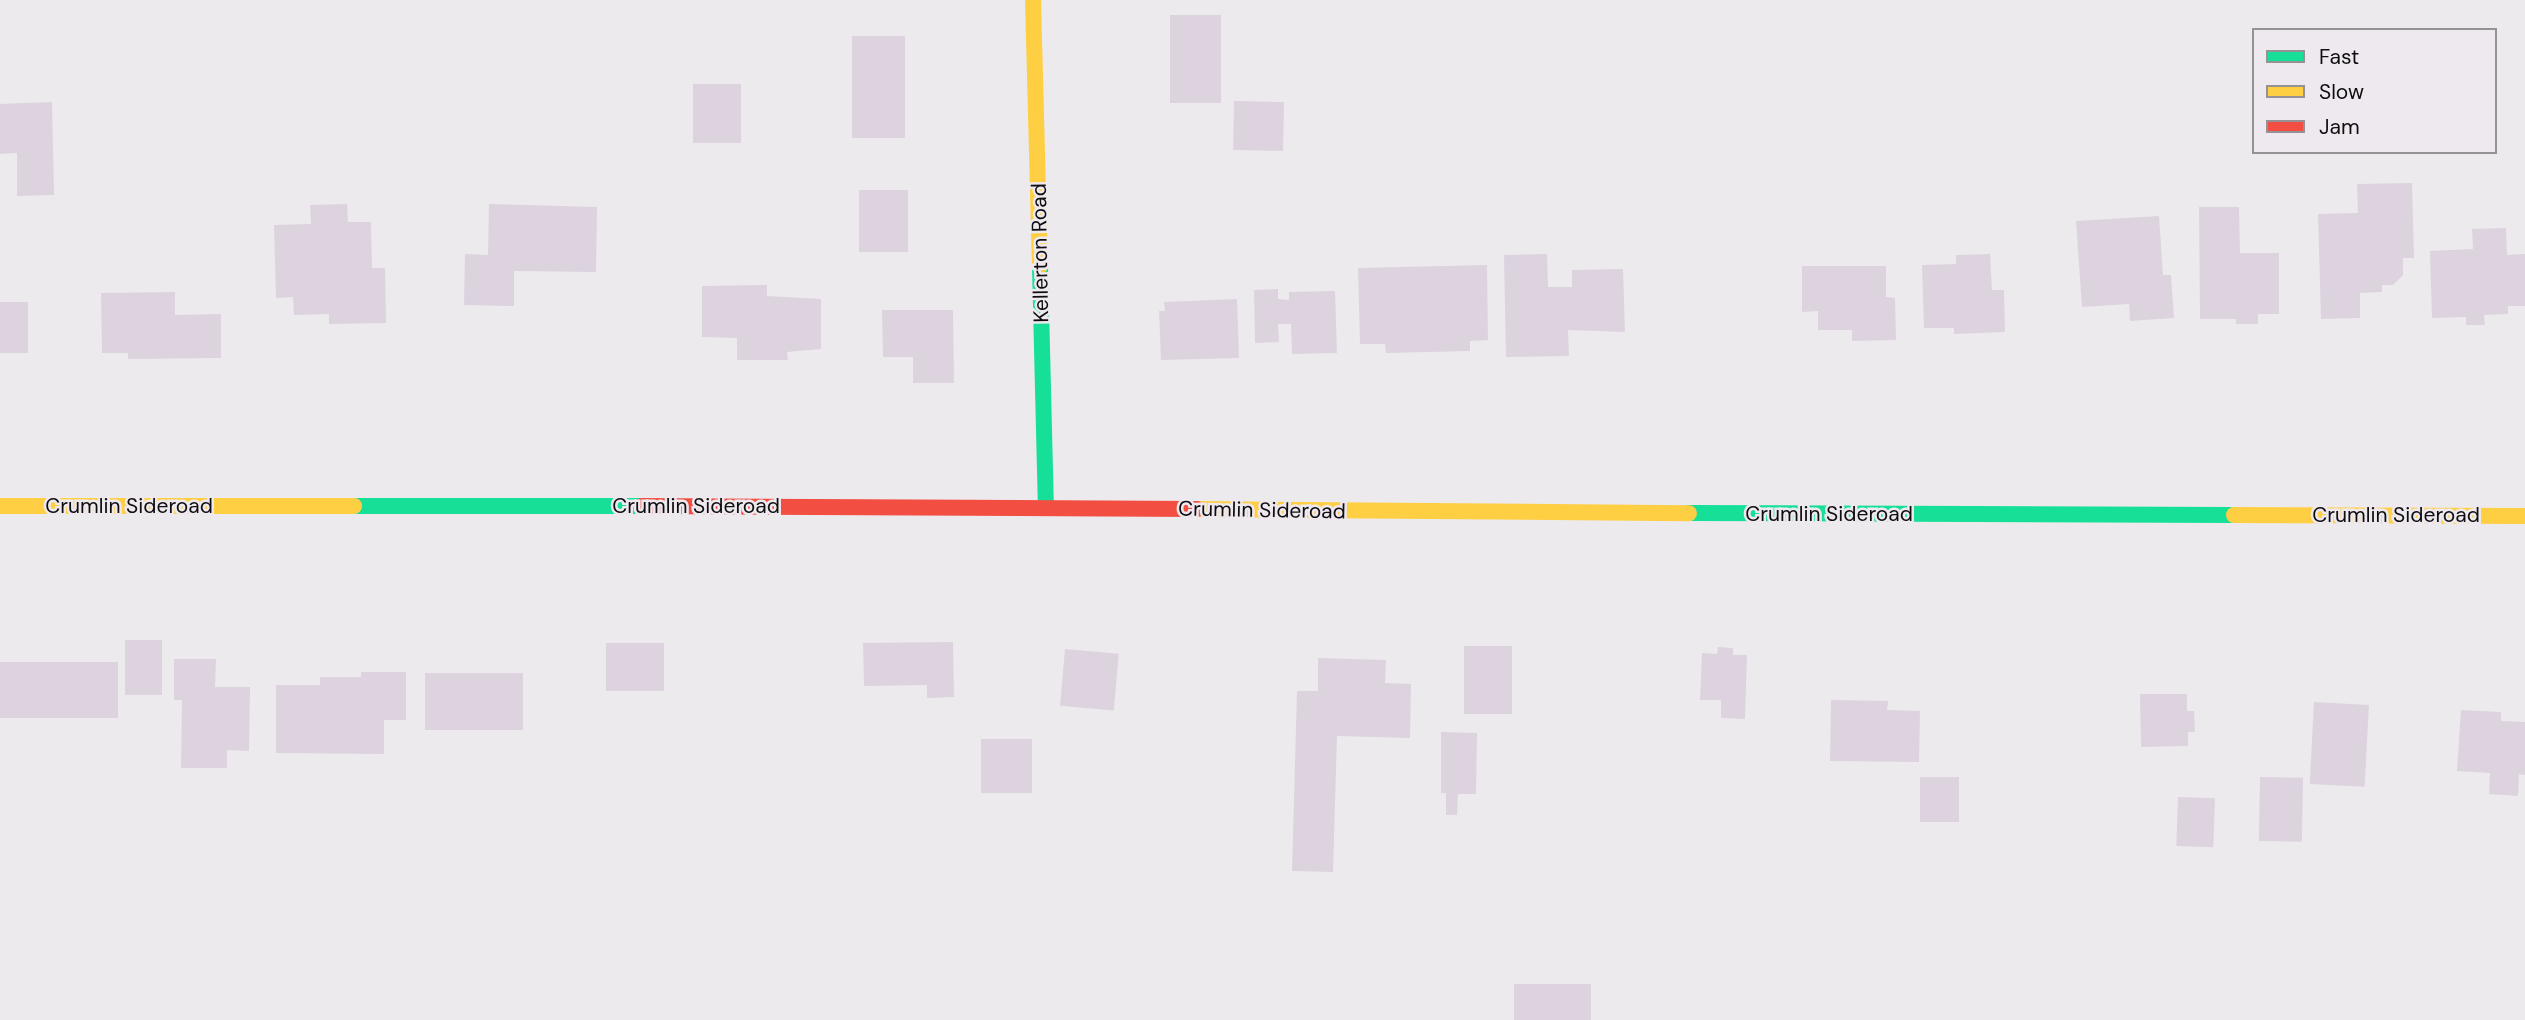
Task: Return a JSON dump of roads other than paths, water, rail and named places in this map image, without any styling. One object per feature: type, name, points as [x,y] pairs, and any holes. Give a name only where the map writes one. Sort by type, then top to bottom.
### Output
[{"type":"street","name":"Kellerton Road","points":[[1033,0],[1046,506]]},
{"type":"street","name":"Crumlin Sideroad","points":[[0,506],[1046,506],[1388,512],[2525,516]]}]
